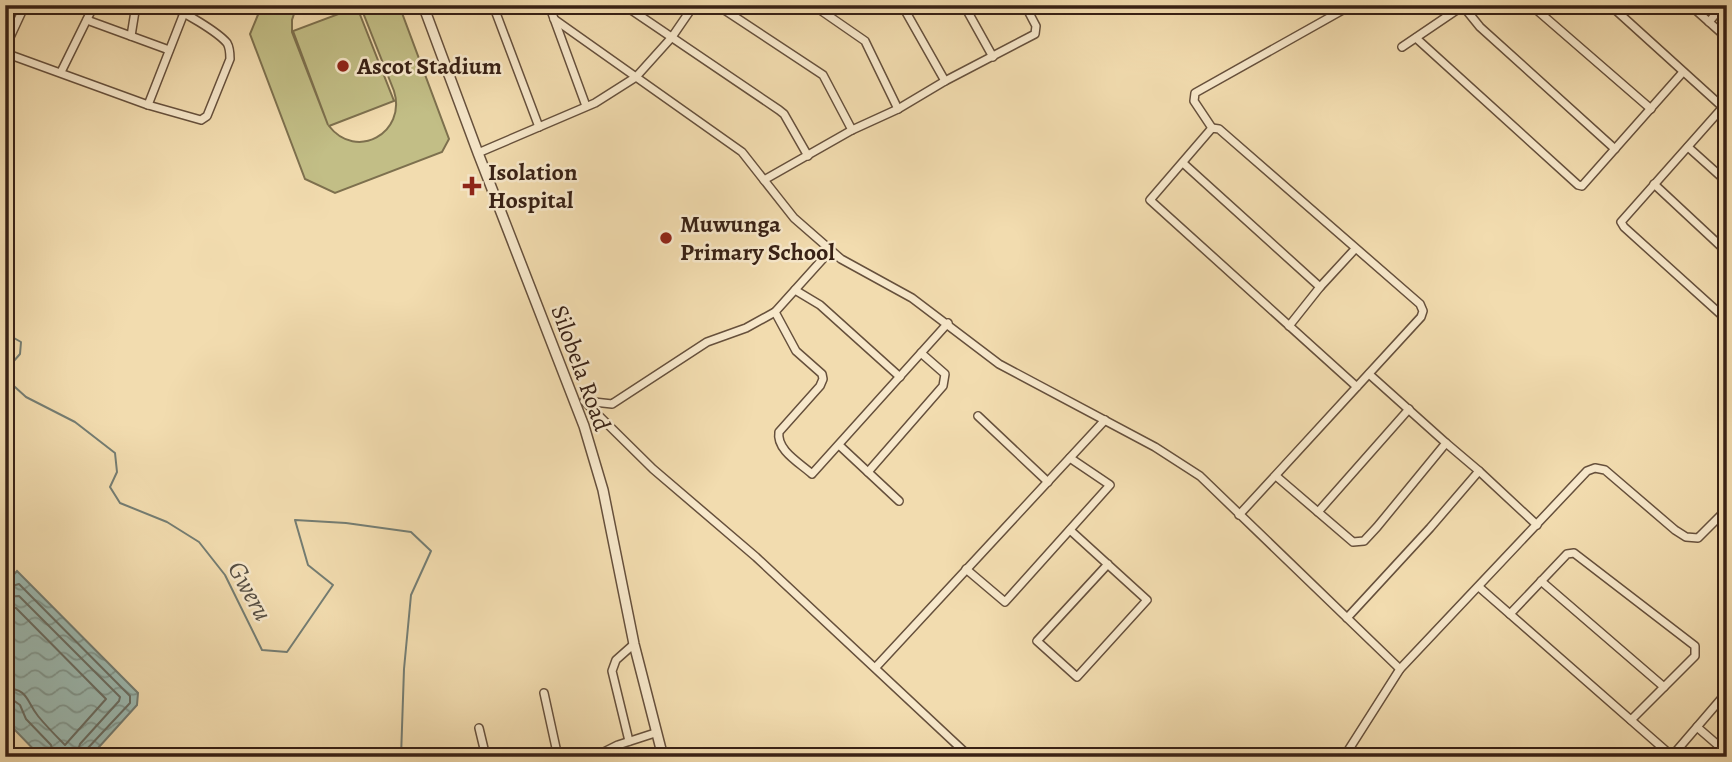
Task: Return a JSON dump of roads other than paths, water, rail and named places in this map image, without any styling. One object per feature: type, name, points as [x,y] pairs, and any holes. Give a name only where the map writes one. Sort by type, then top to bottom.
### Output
[{"type":"street","points":[[5,48],[25,5]]},
{"type":"street","points":[[61,72],[94,5]]},
{"type":"street","points":[[131,36],[136,5]]},
{"type":"street","name":"Silobela Road","points":[[423,5],[478,153],[579,400],[603,490],[634,644],[663,757]]},
{"type":"street","points":[[492,5],[539,127]]},
{"type":"street","points":[[549,5],[586,106]]},
{"type":"street","points":[[624,5],[784,114],[808,156]]},
{"type":"street","points":[[478,153],[586,106],[636,77],[672,37],[694,5]]},
{"type":"street","points":[[717,5],[820,72],[852,130]]},
{"type":"street","points":[[813,5],[866,41],[898,109]]},
{"type":"street","points":[[902,5],[945,81]]},
{"type":"street","points":[[964,5],[993,57]]},
{"type":"street","points":[[764,180],[852,130],[898,109],[1035,34],[1037,29],[1026,5]]},
{"type":"street","points":[[1212,128],[1194,101],[1195,93],[1341,11],[1346,5]]},
{"type":"street","points":[[1402,47],[1463,5],[1480,27],[1615,149]]},
{"type":"street","points":[[1531,5],[1651,109]]},
{"type":"street","points":[[1610,5],[1725,109],[1621,222],[1727,320]]},
{"type":"street","points":[[1690,5],[1727,38]]},
{"type":"street","points":[[1709,22],[1723,5]]},
{"type":"street","points":[[5,53],[148,105],[201,120],[207,116],[230,60],[230,51],[227,43],[173,6]]},
{"type":"street","points":[[148,105],[184,13]]},
{"type":"street","points":[[554,19],[742,152],[794,218],[841,260],[912,298],[999,364],[1186,465],[1213,487],[1400,668]]},
{"type":"street","points":[[87,20],[169,50]]},
{"type":"street","points":[[1416,38],[1582,186],[1684,72]]},
{"type":"street","points":[[1212,128],[1151,197],[1153,204],[1357,387]]},
{"type":"street","points":[[1212,128],[1219,128],[1420,304],[1423,311],[1421,317],[1239,515]]},
{"type":"street","points":[[1688,147],[1727,182]]},
{"type":"street","points":[[1183,163],[1320,287]]},
{"type":"street","points":[[1654,184],[1727,252]]},
{"type":"street","points":[[1289,326],[1355,249]]},
{"type":"street","points":[[579,400],[612,404],[707,342],[746,328],[775,312],[830,251]]},
{"type":"street","points":[[795,290],[820,305],[900,377]]},
{"type":"street","points":[[775,312],[796,351],[822,374],[821,386],[779,432],[778,438],[781,447],[812,474],[948,323]]},
{"type":"street","points":[[868,472],[943,386],[945,374],[921,353]]},
{"type":"street","points":[[1369,374],[1537,525]]},
{"type":"street","points":[[579,400],[876,667],[970,757]]},
{"type":"street","points":[[1318,512],[1409,409]]},
{"type":"street","points":[[978,416],[1048,482]]},
{"type":"street","points":[[876,667],[1105,420]]},
{"type":"street","points":[[1276,476],[1353,542],[1360,543],[1377,527],[1446,443]]},
{"type":"street","points":[[839,445],[899,501]]},
{"type":"street","points":[[966,569],[1005,602],[1110,485],[1070,458]]},
{"type":"street","points":[[1344,757],[1400,668],[1587,471],[1595,468],[1605,470],[1686,537],[1698,538],[1727,509]]},
{"type":"street","points":[[1347,618],[1479,471]]},
{"type":"street","points":[[1070,530],[1108,564],[1147,600],[1077,677],[1037,641],[1108,564]]},
{"type":"street","points":[[1510,614],[1567,554],[1574,553],[1695,646],[1695,656],[1631,720]]},
{"type":"street","points":[[1541,581],[1664,687]]},
{"type":"street","points":[[1479,587],[1673,756],[1721,699],[1727,700]]},
{"type":"street","points":[[629,741],[612,671],[616,660],[634,644]]},
{"type":"street","points":[[544,693],[558,757]]},
{"type":"street","points":[[1697,727],[1727,753]]},
{"type":"street","points":[[480,728],[486,757]]},
{"type":"street","points":[[594,757],[655,733]]},
{"type":"water","points":[[17,571],[138,693],[137,705],[90,757],[41,757],[12,727],[5,704],[5,584]]},
{"type":"waterway","name":"Gweru","points":[[5,333],[21,342],[20,354],[5,371]]},
{"type":"waterway","name":"Gweru","points":[[5,378],[26,397],[75,422],[115,453],[117,472],[110,487],[120,503],[167,522],[199,542],[225,575],[262,650],[287,652],[333,585],[308,565],[295,520],[346,523],[411,532],[431,551],[411,595],[404,669],[401,757]]},
{"type":"place","name":"Ascot Stadium","points":[[343,66]]},
{"type":"place","name":"Isolation Hospital","points":[[472,186]]},
{"type":"place","name":"Muwunga Primary School","points":[[666,238]]}]
